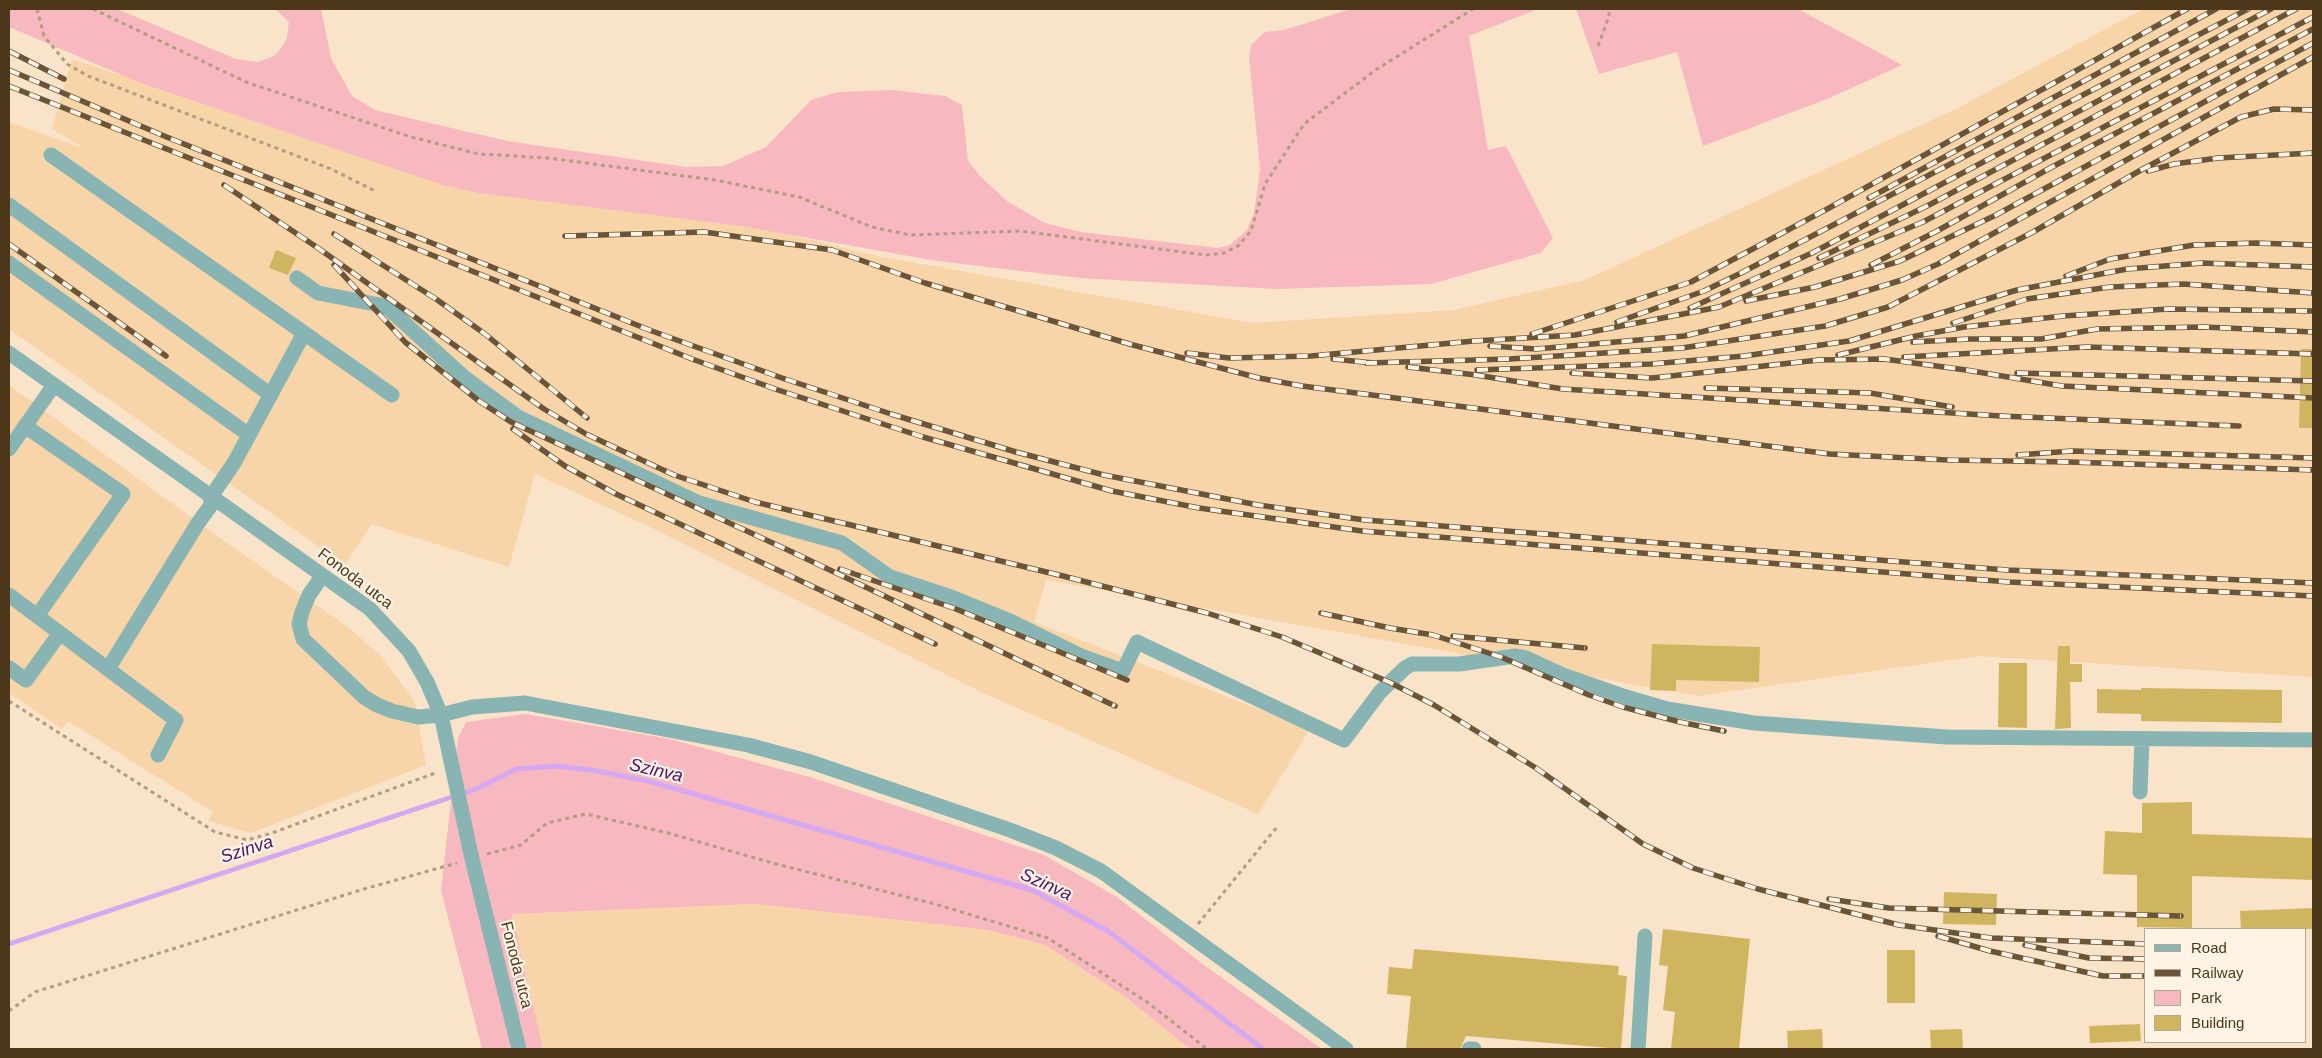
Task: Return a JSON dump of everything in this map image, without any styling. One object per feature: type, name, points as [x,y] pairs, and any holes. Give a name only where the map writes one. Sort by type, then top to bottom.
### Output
[{"type":"street","points":[[51,155],[392,395]]},
{"type":"street","points":[[9,205],[271,395]]},
{"type":"street","points":[[9,263],[249,435]]},
{"type":"street","points":[[297,278],[318,293],[380,305],[388,309],[465,378],[518,417],[533,426],[699,502],[842,543],[890,577],[951,597],[1002,617],[1082,656],[1123,671],[1136,642],[1344,740],[1380,692],[1405,668],[1412,664],[1459,664],[1515,656],[1526,658],[1563,675],[1634,700],[1667,708],[1754,723],[1947,738],[2313,740]]},
{"type":"street","points":[[108,669],[234,463],[304,334]]},
{"type":"street","name":"Fonoda utca","points":[[9,353],[212,499],[370,609],[398,637],[419,665],[441,715],[472,858],[519,1049]]},
{"type":"street","points":[[9,449],[54,385]]},
{"type":"street","points":[[25,426],[123,494],[37,616]]},
{"type":"street","points":[[322,576],[309,595],[299,624],[303,639],[364,697],[377,705],[418,717],[441,715],[472,707],[524,703],[748,745],[811,762],[1010,830],[1056,848],[1101,872],[1346,1049]]},
{"type":"street","points":[[9,595],[176,720],[158,755]]},
{"type":"street","points":[[9,668],[26,680],[60,633]]},
{"type":"street","points":[[2140,792],[2142,739]]},
{"type":"street","points":[[1638,1049],[1645,936]]},
{"type":"street","points":[[1469,1049],[1474,1049]]},
{"type":"path","points":[[37,9],[44,36],[67,64],[88,76],[331,168],[375,191]]},
{"type":"path","points":[[93,9],[246,82],[411,137],[478,154],[548,158],[715,180],[799,197],[872,227],[910,235],[1020,231],[1206,255],[1224,253],[1238,246],[1251,231],[1265,184],[1304,124],[1377,69],[1473,9]]},
{"type":"path","points":[[1598,46],[1610,9]]},
{"type":"path","points":[[9,701],[216,832],[247,840],[272,833],[438,772]]},
{"type":"path","points":[[9,1011],[35,992],[345,895],[520,845],[548,823],[586,814],[668,833],[776,864],[935,904],[1048,938],[1147,1002],[1207,1049]]},
{"type":"path","points":[[1188,936],[1277,827]]},
{"type":"shaded area","points":[[2143,9],[2313,9],[2313,677],[1979,656],[1698,696],[1046,580],[1034,622],[1310,729],[1258,814],[979,691],[650,527],[535,474],[509,567],[372,524],[345,565],[9,329],[9,122],[86,149],[52,129],[72,59],[357,155],[684,209],[882,257],[1253,323],[1454,310],[1585,280],[1958,108]]},
{"type":"shaded area","points":[[9,385],[220,538],[348,627],[380,655],[415,702],[426,765],[251,833],[209,821],[213,812],[68,721],[62,729],[9,693]]},
{"type":"shaded area","points":[[756,904],[988,930],[1045,945],[1124,996],[1190,1049],[543,1049],[512,914]]},
{"type":"green space","points":[[9,9],[117,9],[236,59],[258,62],[274,56],[287,38],[289,22],[275,9],[321,9],[331,58],[352,96],[375,110],[507,141],[686,167],[723,166],[766,147],[811,100],[838,92],[892,90],[945,96],[962,105],[968,161],[980,176],[1007,201],[1045,223],[1081,232],[1218,248],[1230,245],[1247,230],[1254,213],[1260,169],[1249,57],[1251,45],[1265,32],[1284,30],[1351,9],[1538,9],[1469,36],[1488,150],[1506,146],[1553,238],[1541,253],[1431,284],[1275,289],[1080,278],[937,261],[741,226],[478,193],[440,184],[138,82],[9,27]]},
{"type":"green space","points":[[1576,9],[1798,9],[1902,65],[1832,97],[1703,146],[1677,52],[1599,74]]},
{"type":"green space","points":[[526,714],[670,739],[813,778],[1044,855],[1117,897],[1204,965],[1322,1049],[1190,1049],[1124,996],[1045,945],[988,930],[756,904],[512,914],[543,1049],[482,1049],[441,890],[458,738],[466,722]]},
{"type":"building","points":[[276,250],[296,258],[288,275],[269,268]]},
{"type":"building","points":[[2301,349],[2313,349],[2313,428],[2299,428]]},
{"type":"building","points":[[1652,644],[1760,647],[1759,682],[1676,680],[1676,691],[1650,690]]},
{"type":"building","points":[[2058,646],[2070,646],[2070,664],[2082,664],[2082,682],[2070,682],[2071,728],[2055,729]]},
{"type":"building","points":[[1999,663],[2027,663],[2027,728],[1998,727]]},
{"type":"building","points":[[2141,688],[2282,690],[2282,723],[2141,721],[2141,714],[2097,713],[2097,689],[2141,690]]},
{"type":"building","points":[[2192,802],[2192,834],[2313,838],[2313,880],[2192,876],[2192,928],[2137,927],[2137,875],[2103,874],[2105,831],[2142,833],[2142,803]]},
{"type":"building","points":[[1944,892],[1997,894],[1996,925],[1943,924]]},
{"type":"building","points":[[2313,908],[2313,929],[2241,928],[2240,911]]},
{"type":"building","points":[[1663,929],[1750,939],[1739,1049],[1671,1049],[1675,1012],[1663,1010],[1668,966],[1659,965]]},
{"type":"building","points":[[1414,949],[1619,966],[1618,975],[1627,976],[1621,1049],[1466,1036],[1460,1049],[1406,1049],[1411,996],[1387,994],[1389,967],[1412,969]]},
{"type":"building","points":[[1887,950],[1915,950],[1915,1003],[1887,1003]]},
{"type":"building","points":[[2140,1024],[2141,1041],[2090,1043],[2089,1026]]},
{"type":"building","points":[[1822,1029],[1823,1049],[1788,1049],[1787,1031]]},
{"type":"building","points":[[1962,1029],[1963,1049],[1931,1049],[1930,1030]]},
{"type":"waterway","name":"Szinva","points":[[9,944],[476,789],[517,769],[557,766],[597,771],[648,781],[1032,890],[1108,931],[1263,1049]]},
{"type":"railway","points":[[1532,334],[1691,282],[1829,208],[2187,9]]},
{"type":"railway","points":[[1869,198],[2216,9]]},
{"type":"railway","points":[[1617,322],[1704,291],[1741,273],[2248,9]]},
{"type":"railway","points":[[1690,308],[1812,253],[2271,9]]},
{"type":"railway","points":[[1819,258],[1929,205],[2296,9]]},
{"type":"railway","points":[[1187,353],[1229,358],[1311,356],[1474,341],[1575,335],[1719,307],[1923,222],[2313,17]]},
{"type":"railway","points":[[1871,265],[2313,29]]},
{"type":"railway","points":[[1746,301],[1815,287],[1900,261],[1996,215],[2313,43]]},
{"type":"railway","points":[[9,51],[64,79]]},
{"type":"railway","points":[[1490,346],[1536,349],[1684,336],[1840,299],[1902,280],[1938,264],[2313,57]]},
{"type":"railway","points":[[9,70],[169,138],[652,331],[782,378],[891,414],[1016,452],[1104,475],[1258,505],[1365,520],[2007,570],[2313,583]]},
{"type":"railway","points":[[9,86],[692,359],[778,390],[923,437],[1112,491],[1199,508],[1362,531],[2009,582],[2313,596]]},
{"type":"railway","points":[[1366,363],[1510,359],[1682,348],[1825,326],[1888,307],[2033,232],[2141,170],[2241,117],[2274,109],[2313,110]]},
{"type":"railway","points":[[2148,171],[2174,164],[2218,158],[2313,153]]},
{"type":"railway","points":[[224,185],[318,248],[544,409],[586,434],[674,475],[755,502],[1063,576],[1207,613],[1282,637],[1389,682],[1434,705],[1536,768],[1643,844],[1693,868],[1758,889],[1899,925],[1991,938],[2144,944]]},
{"type":"railway","points":[[565,236],[704,232],[832,250],[925,283],[1133,345],[1259,378],[1302,386],[1830,454],[1948,460],[2313,470]]},
{"type":"railway","points":[[334,234],[436,299],[485,334],[587,418]]},
{"type":"railway","points":[[2066,276],[2110,259],[2194,245],[2255,243],[2313,245]]},
{"type":"railway","points":[[9,244],[166,356]]},
{"type":"railway","points":[[1477,370],[1651,364],[1744,356],[1849,341],[2017,290],[2127,269],[2202,263],[2313,267]]},
{"type":"railway","points":[[334,265],[405,342],[479,401],[511,422],[790,551],[1115,706]]},
{"type":"railway","points":[[1953,323],[2027,299],[2110,287],[2183,284],[2313,293]]},
{"type":"railway","points":[[1838,355],[1916,336],[1964,327],[2063,316],[2168,309],[2313,311]]},
{"type":"railway","points":[[1913,342],[1970,339],[2041,339],[2097,329],[2204,327],[2313,332]]},
{"type":"railway","points":[[1904,357],[2087,347],[2313,354]]},
{"type":"railway","points":[[1333,359],[1373,363]]},
{"type":"railway","points":[[1572,373],[1652,378],[1819,360],[1884,359],[2062,386],[2313,398]]},
{"type":"railway","points":[[1408,367],[1476,375],[1563,389],[2001,416],[2239,426]]},
{"type":"railway","points":[[2017,373],[2313,381]]},
{"type":"railway","points":[[1706,388],[1870,393],[1952,407]]},
{"type":"railway","points":[[513,429],[565,466],[616,494],[935,644]]},
{"type":"railway","points":[[2018,455],[2072,451],[2313,458]]},
{"type":"railway","points":[[840,569],[956,609],[1127,680]]},
{"type":"railway","points":[[1321,613],[1433,635],[1501,657],[1589,695],[1623,707],[1724,731]]},
{"type":"railway","points":[[1453,636],[1585,648]]},
{"type":"railway","points":[[1829,899],[1889,908],[2181,916]]},
{"type":"railway","points":[[1938,936],[1990,951],[2103,976],[2144,976]]},
{"type":"railway","points":[[2025,945],[2089,958],[2144,959]]}]
